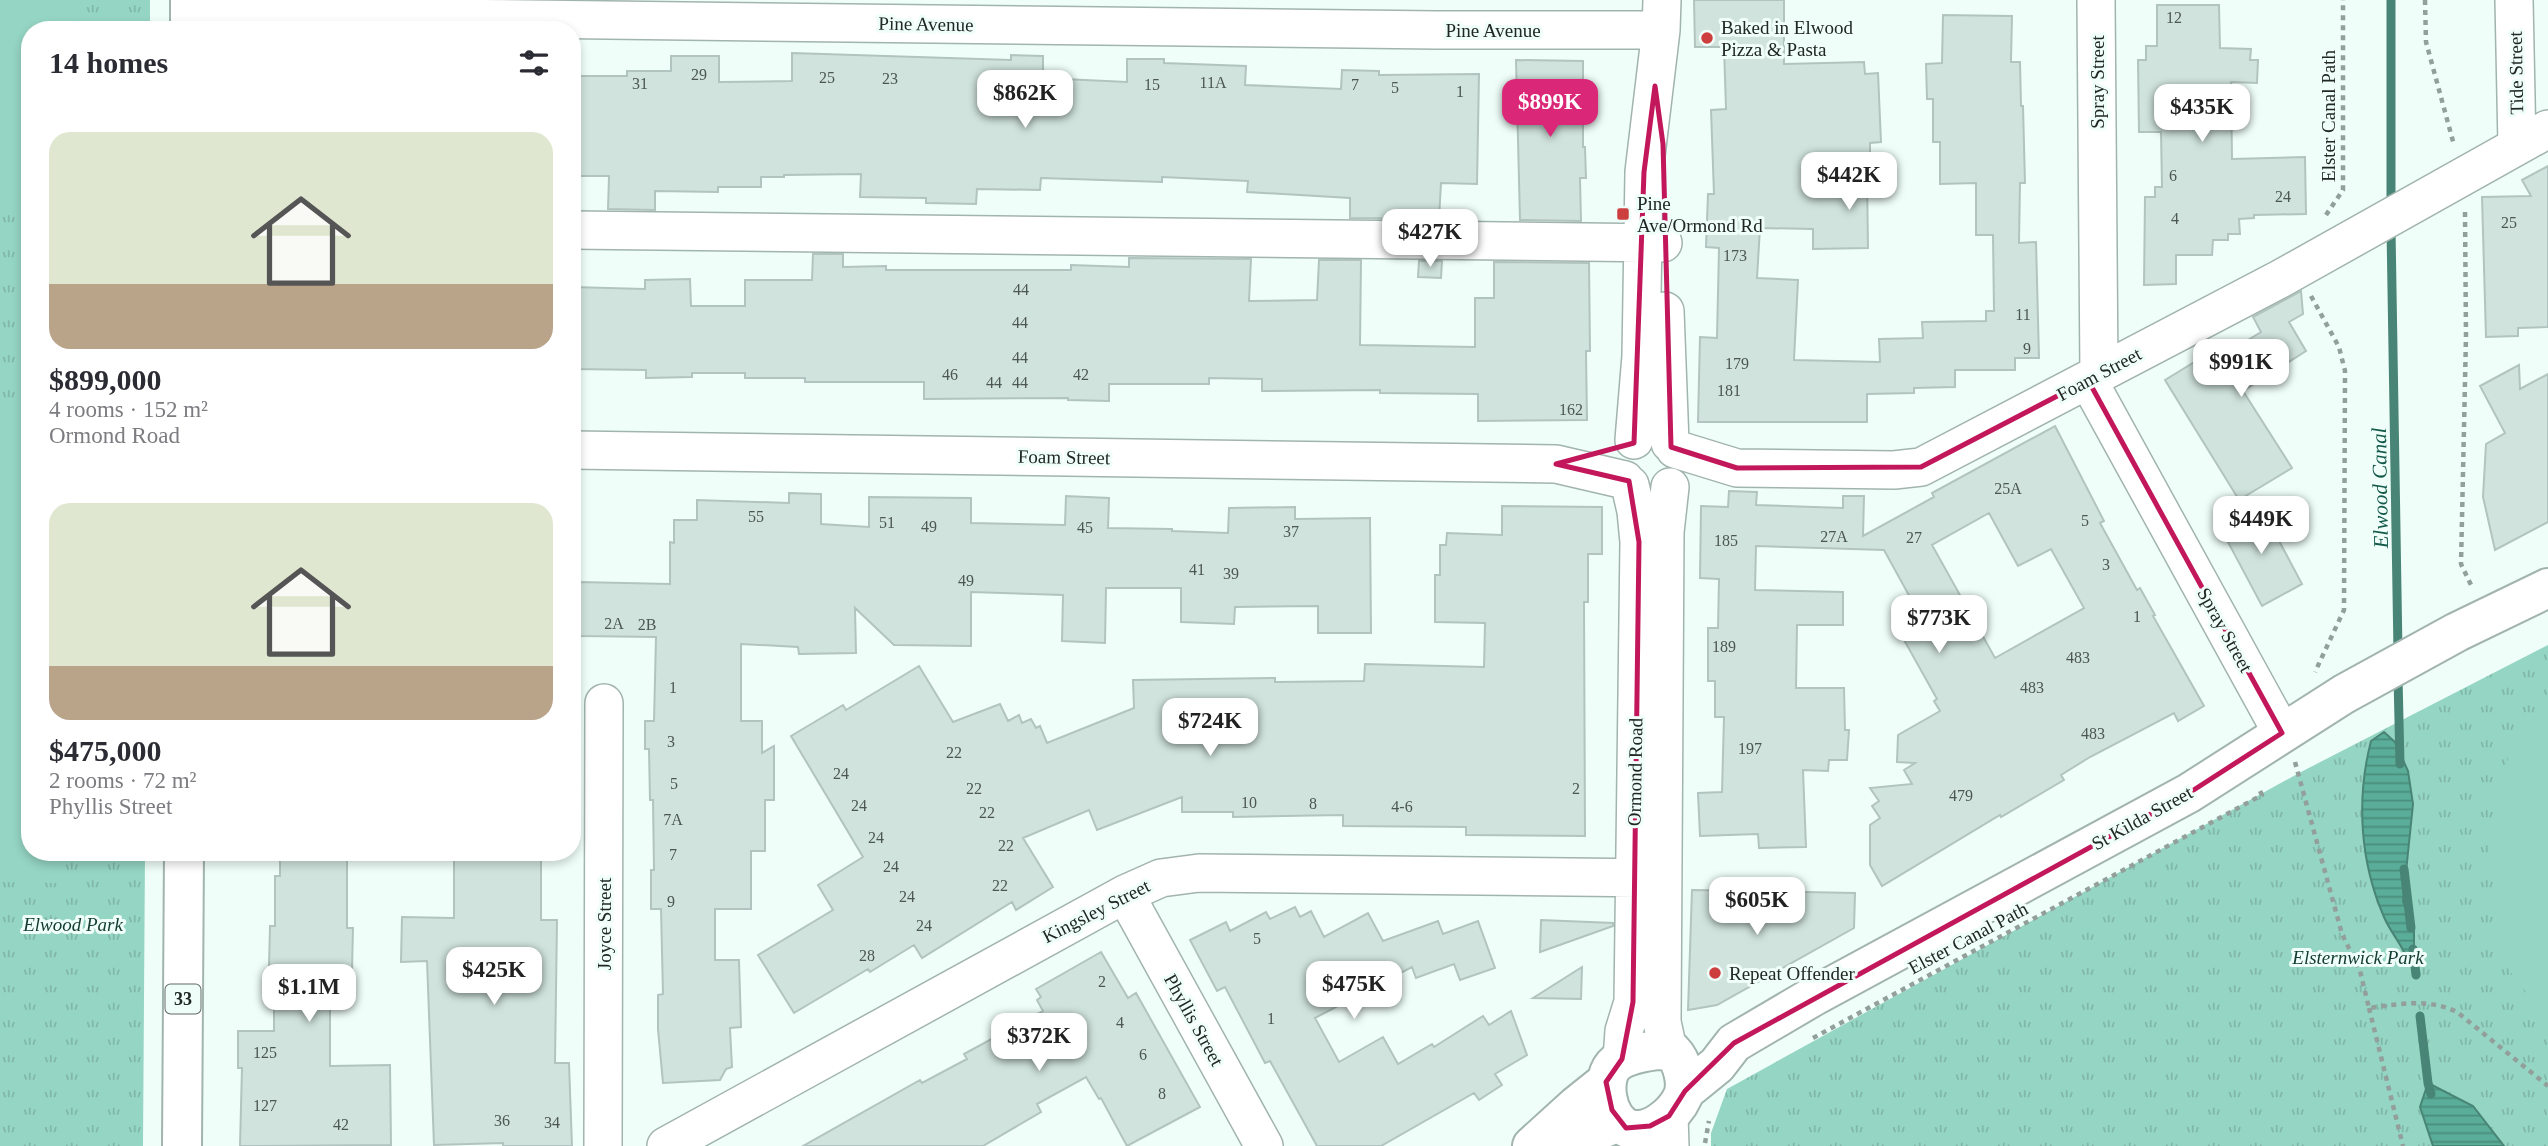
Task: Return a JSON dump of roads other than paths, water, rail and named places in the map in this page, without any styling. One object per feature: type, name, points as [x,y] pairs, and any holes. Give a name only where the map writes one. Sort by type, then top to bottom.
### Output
[{"type":"main road","name":"St Kilda Street","points":[[1684,1117],[1734,1043],[1826,989],[2189,793],[2282,733],[2327,688],[2472,625],[2548,588]]},
{"type":"main road","name":"33","points":[[182,1146],[184,861]]},
{"type":"main road","name":"St Kilda Street","points":[[1671,1052],[1734,1043]]},
{"type":"main road","points":[[1532,1146],[1614,1071],[1650,1051],[1671,1052],[1683,1073],[1684,1117],[1627,1132],[1587,1135],[1544,1146]]},
{"type":"main road","points":[[1614,1071],[1612,1111],[1627,1132]]},
{"type":"street","name":"Spray Street","points":[[2096,0],[2093,377],[2282,733]]},
{"type":"street","name":"Tide Street","points":[[2514,0],[2533,138]]},
{"type":"street","name":"Pine Avenue","points":[[190,15],[1437,30],[1662,15]]},
{"type":"street","name":"Ormond Road","points":[[1662,15],[1655,86],[1664,144],[1629,462],[1639,541],[1647,878],[1662,1022],[1671,1052]]},
{"type":"street","name":"Foam Street","points":[[1672,465],[1693,481],[1737,468],[1894,470],[1921,467],[2312,260],[2533,138]]},
{"type":"street","points":[[581,230],[1654,243]]},
{"type":"street","name":"Ormond Road","points":[[1614,1071],[1633,1002],[1647,878],[1665,533],[1672,465],[1654,243]]},
{"type":"street","points":[[1653,435],[1672,465],[1662,491],[1645,494],[1629,462],[1643,436],[1653,435]]},
{"type":"street","name":"Foam Street","points":[[581,450],[1556,464],[1629,462]]},
{"type":"street","name":"Joyce Street","points":[[603,1146],[604,702]]},
{"type":"street","name":"Kingsley Street","points":[[666,1146],[1125,894],[1161,878],[1199,873],[1647,878]]},
{"type":"street","name":"Phyllis Street","points":[[1125,894],[1264,1146]]},
{"type":"waterway","name":"Elwood Canal","points":[[2391,0],[2391,208]]},
{"type":"waterway","name":"Elwood Canal","points":[[2391,229],[2398,652]]},
{"type":"waterway","name":"Elwood Canal","points":[[2398,677],[2400,764]]},
{"type":"waterway","name":"Elwood Canal","points":[[2404,869],[2411,928]]},
{"type":"waterway","name":"Elwood Canal","points":[[2413,949],[2416,975]]},
{"type":"waterway","name":"Elwood Canal","points":[[2420,1016],[2431,1094]]},
{"type":"place","name":"Baked in Elwood Pizza & Pasta","points":[[1707,38]]},
{"type":"place","name":"Pine Ave/Ormond Rd","points":[[1623,214]]},
{"type":"place","name":"Repeat Offender","points":[[1715,973]]},
{"type":"park label","name":"Elwood Park","points":[[73,924]]},
{"type":"park label","name":"Elsternwick Park","points":[[2358,957]]}]
